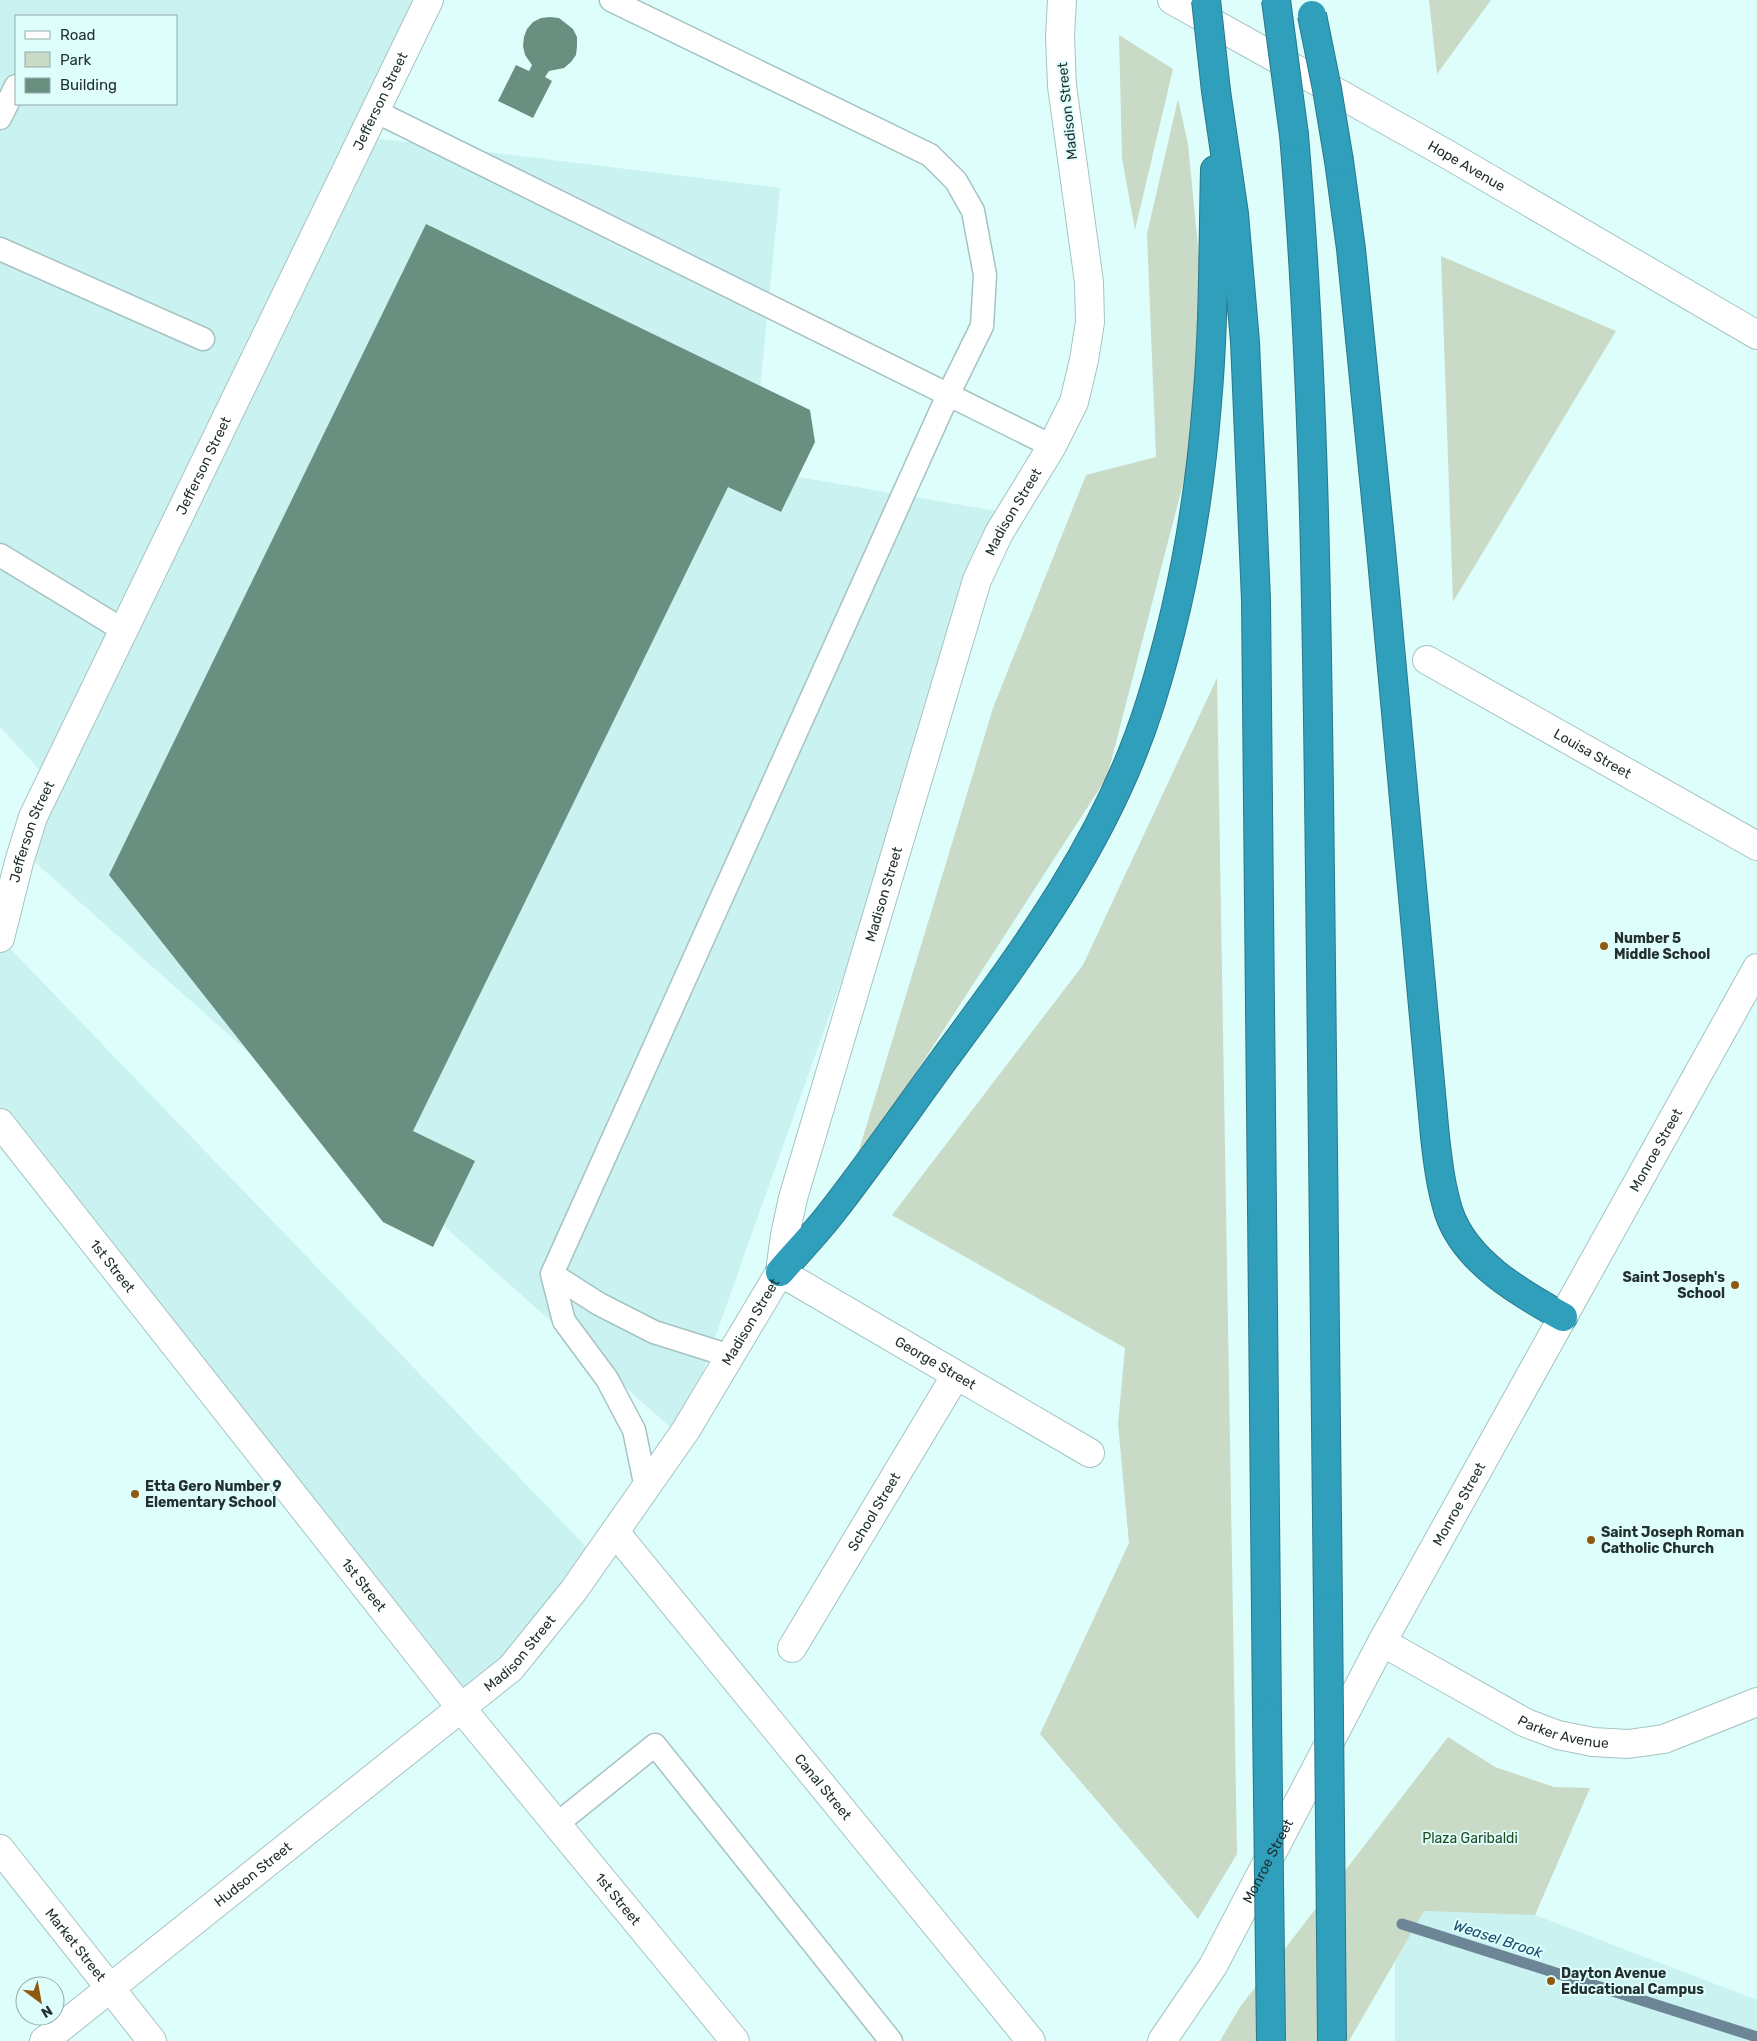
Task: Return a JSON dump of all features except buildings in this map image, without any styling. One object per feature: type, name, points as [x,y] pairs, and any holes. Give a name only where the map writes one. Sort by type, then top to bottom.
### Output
[{"type":"highway","points":[[1206,0],[1216,91],[1234,214],[1245,342],[1255,570],[1271,2041]]},
{"type":"highway","points":[[1276,0],[1294,135],[1303,237],[1309,352],[1317,597],[1332,2041]]},
{"type":"highway","points":[[1310,8],[1327,89],[1351,249],[1435,1137],[1441,1182],[1450,1215],[1468,1247],[1491,1270],[1519,1292],[1563,1317]]},
{"type":"highway","points":[[780,1272],[831,1214],[1019,957],[1057,901],[1097,831],[1124,775],[1150,706],[1170,639],[1186,566],[1208,402],[1212,317],[1216,91]]},
{"type":"street","name":"Jefferson Street","points":[[0,938],[19,862],[33,817],[429,0]]},
{"type":"street","name":"Madison Street","points":[[461,1708],[511,1668],[574,1590],[686,1430],[780,1272],[793,1198],[977,580],[999,533],[1052,446],[1074,402],[1084,360],[1090,322],[1089,282],[1062,86],[1060,36],[1062,0]]},
{"type":"street","name":"Hope Avenue","points":[[1172,0],[1445,153],[1757,335]]},
{"type":"street","name":"Louisa Street","points":[[1428,660],[1757,846]]},
{"type":"street","name":"Monroe Street","points":[[1162,2041],[1213,1966],[1382,1642],[1757,968]]},
{"type":"street","name":"1st Street","points":[[0,1124],[461,1708],[734,2041]]},
{"type":"street","name":"George Street","points":[[780,1272],[1090,1453]]},
{"type":"street","name":"School Street","points":[[792,1648],[956,1376]]},
{"type":"street","name":"Canal Street","points":[[615,1532],[1031,2041]]},
{"type":"street","name":"Parker Avenue","points":[[1382,1642],[1526,1723],[1558,1735],[1594,1742],[1628,1744],[1664,1739],[1757,1702]]},
{"type":"street","name":"Hudson Street","points":[[44,2041],[461,1708]]},
{"type":"street","name":"Market Street","points":[[0,1849],[152,2041]]},
{"type":"lane","points":[[611,0],[930,155],[956,181],[973,211],[985,275],[982,326],[948,395],[552,1274],[564,1321],[607,1379],[634,1430],[646,1488]]},
{"type":"lane","points":[[0,118],[15,88]]},
{"type":"lane","points":[[375,111],[1052,446]]},
{"type":"lane","points":[[0,250],[203,339]]},
{"type":"lane","points":[[0,555],[123,630]]},
{"type":"lane","points":[[552,1274],[599,1304],[654,1332],[730,1356]]},
{"type":"lane","points":[[556,1824],[655,1745],[890,2041]]},
{"type":"shaded area","points":[[0,0],[422,0],[358,136],[780,188],[752,469],[1008,513],[680,1436],[19,848],[47,778],[0,727]]},
{"type":"shaded area","points":[[0,938],[596,1557],[461,1716],[0,1145]]},
{"type":"shaded area","name":"Dayton Avenue Educational Campus","points":[[1424,1911],[1535,1915],[1757,2000],[1757,2041],[1395,2041],[1395,1961]]},
{"type":"green space","points":[[1429,0],[1491,0],[1437,74]]},
{"type":"green space","points":[[1119,35],[1173,69],[1135,230],[1122,158]]},
{"type":"green space","points":[[1178,99],[1188,144],[1202,288],[1192,449],[1107,777],[853,1170],[993,708],[1086,475],[1156,457],[1147,234]]},
{"type":"green space","points":[[1441,256],[1616,331],[1453,602]]},
{"type":"green space","points":[[1217,678],[1237,1854],[1198,1919],[1040,1734],[1129,1543],[1118,1424],[1125,1348],[892,1215],[1083,965]]},
{"type":"green space","name":"Plaza Garibaldi","points":[[1448,1737],[1495,1767],[1554,1787],[1590,1788],[1535,1915],[1424,1911],[1349,2041],[1220,2041],[1240,2007]]},
{"type":"waterway","name":"Weasel Brook","points":[[1402,1924],[1757,2037]]},
{"type":"place","name":"Number 5 Middle School","points":[[1604,946]]},
{"type":"place","name":"Saint Joseph's School","points":[[1735,1285]]},
{"type":"place","name":"Etta Gero Number 9 Elementary School","points":[[135,1494]]},
{"type":"place","name":"Saint Joseph Roman Catholic Church","points":[[1591,1540]]},
{"type":"place","name":"Dayton Avenue Educational Campus","points":[[1551,1981]]}]
